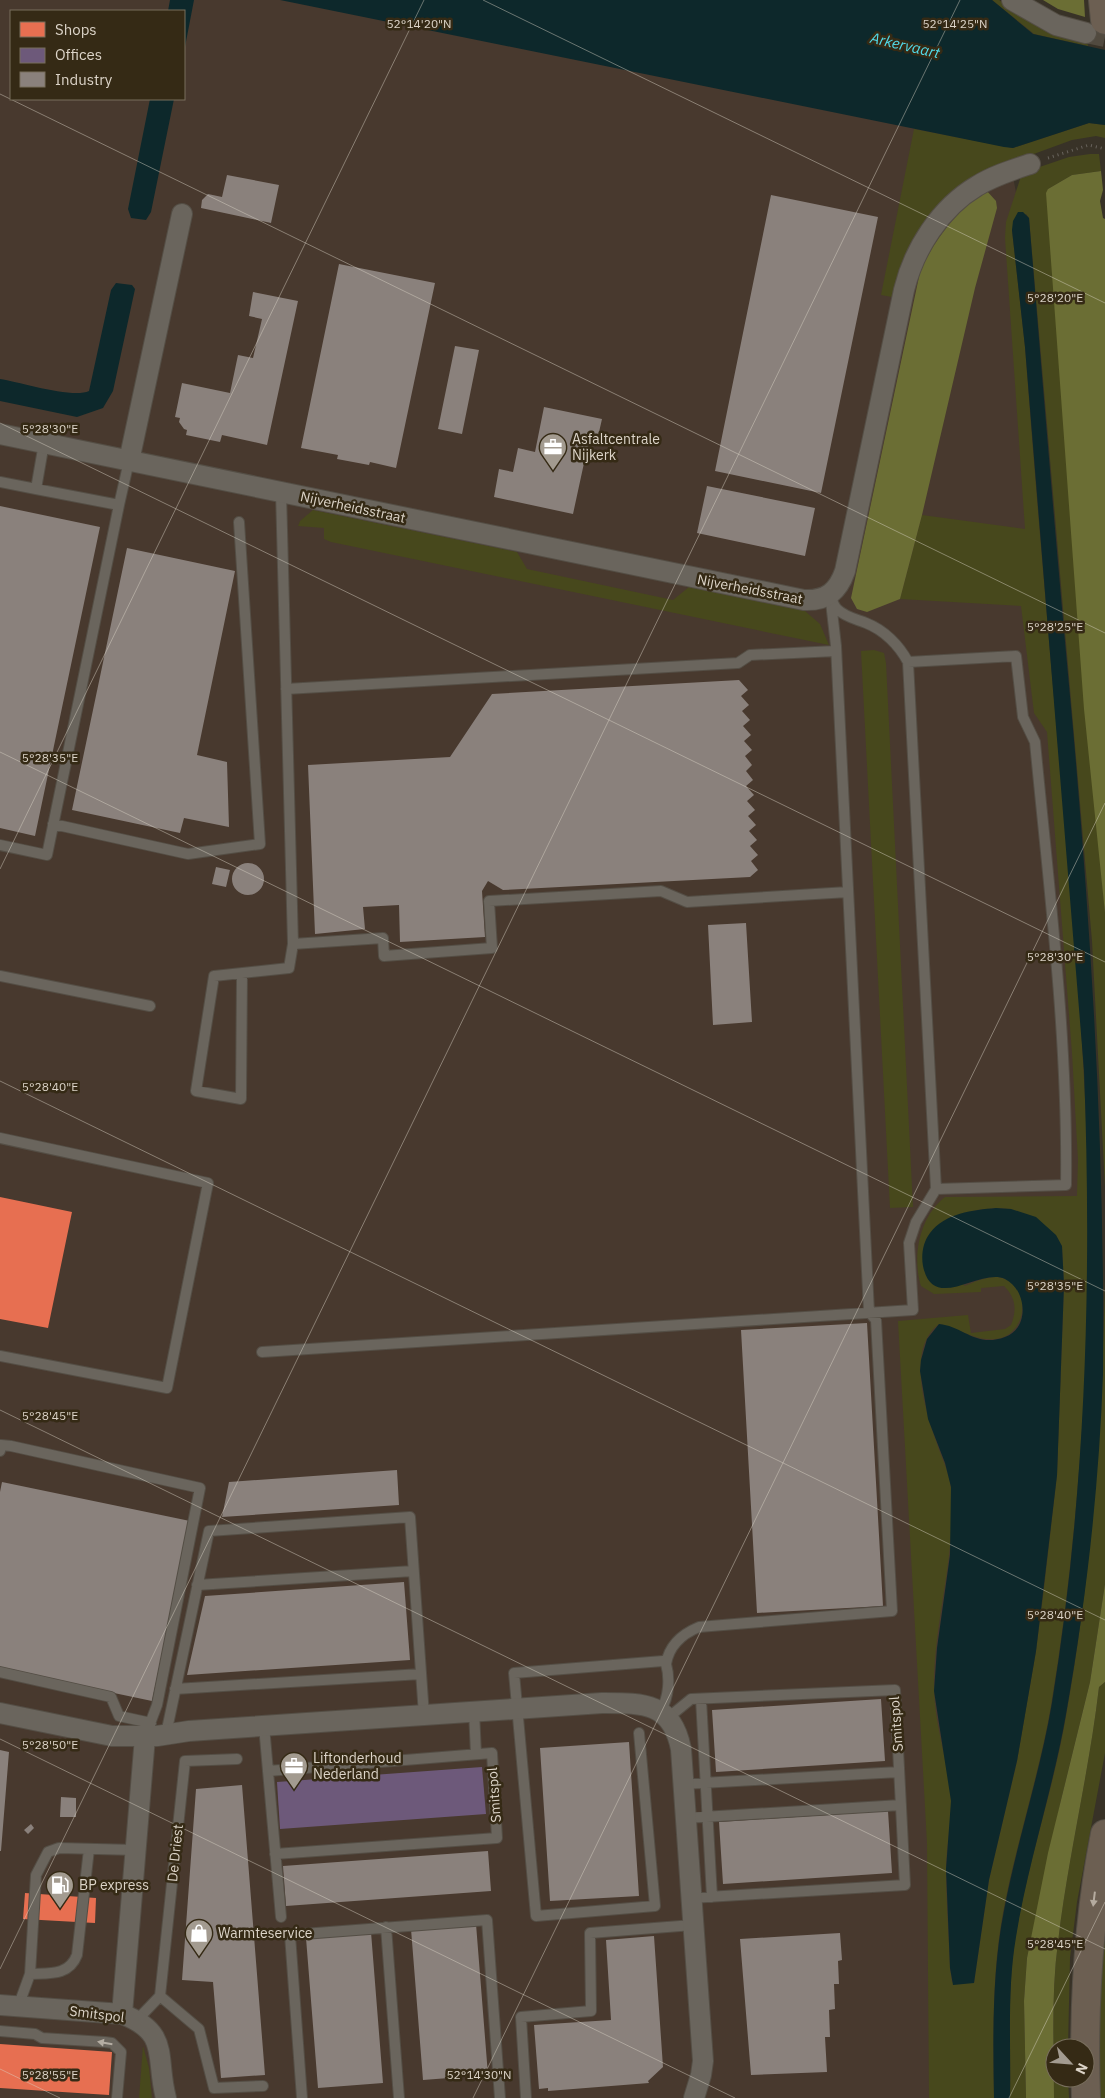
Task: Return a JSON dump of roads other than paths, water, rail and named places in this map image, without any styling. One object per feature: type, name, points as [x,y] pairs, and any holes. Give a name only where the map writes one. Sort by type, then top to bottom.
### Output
[{"type":"highway","points":[[1096,26],[1103,0]]},
{"type":"highway","points":[[1086,2098],[1087,1973],[1094,1899],[1105,1834]]},
{"type":"street","points":[[1012,0],[1056,25],[1096,26]]},
{"type":"street","points":[[830,596],[839,586],[845,571],[904,290],[916,256],[935,224],[976,186],[1005,172],[1030,164]]},
{"type":"street","points":[[129,461],[182,214]]},
{"type":"street","name":"Nijverheidsstraat","points":[[0,434],[804,600],[818,600],[830,596]]},
{"type":"street","points":[[0,1712],[112,1736],[154,1731],[264,1726],[516,1708],[622,1703],[649,1706],[665,1714],[679,1738],[684,1784],[703,2061],[694,2098]]},
{"type":"street","points":[[129,2017],[135,1850],[154,1731]]},
{"type":"street","name":"Smitspol","points":[[9,2006],[129,2017],[151,2031],[158,2045],[166,2098]]},
{"type":"lane","points":[[36,489],[44,443]]},
{"type":"lane","points":[[0,846],[47,855],[129,461]]},
{"type":"lane","points":[[0,482],[119,505]]},
{"type":"lane","points":[[242,973],[240,1099],[196,1091],[214,976],[242,973],[289,968],[293,944],[281,492]]},
{"type":"lane","points":[[53,824],[188,854],[260,844],[239,522]]},
{"type":"lane","points":[[665,1714],[666,1664],[675,1643],[688,1632],[699,1627],[892,1611],[876,1320],[869,1312],[836,651],[830,596]]},
{"type":"lane","points":[[262,1352],[913,1310],[909,1243],[916,1222],[936,1189],[908,662],[890,638],[838,610],[830,596]]},
{"type":"lane","points":[[286,689],[738,663],[750,655],[836,651]]},
{"type":"lane","points":[[908,662],[1016,656],[1023,717],[1035,742],[1059,1004],[1067,1119],[1066,1185],[936,1189]]},
{"type":"lane","points":[[293,944],[383,938],[384,956],[492,948],[489,901],[661,892],[687,902],[848,892]]},
{"type":"lane","points":[[0,976],[150,1006]]},
{"type":"lane","points":[[0,1138],[208,1183],[167,1388],[0,1356]]},
{"type":"lane","points":[[0,1451],[1,1445],[11,1446],[200,1488],[157,1705],[154,1731]]},
{"type":"lane","points":[[154,1731],[176,1689],[209,1531],[410,1517],[424,1715]]},
{"type":"lane","points":[[198,1585],[414,1571]]},
{"type":"lane","points":[[639,1733],[655,1906],[536,1916],[514,1673],[654,1661],[663,1661],[666,1664]]},
{"type":"lane","points":[[0,1672],[110,1697],[119,1716],[154,1731]]},
{"type":"lane","points":[[176,1689],[421,1674]]},
{"type":"lane","name":"Smitspol","points":[[665,1714],[691,1699],[894,1690],[905,1885],[692,1898]]},
{"type":"lane","points":[[701,1699],[712,1897]]},
{"type":"lane","points":[[474,1711],[476,1754]]},
{"type":"lane","points":[[264,1726],[281,1917]]},
{"type":"lane","name":"Smitspol","points":[[268,1771],[492,1753],[497,1838],[275,1854]]},
{"type":"lane","name":"De Driest","points":[[160,1996],[185,1761],[236,1760]]},
{"type":"lane","name":"Smitspol","points":[[684,1784],[899,1772]]},
{"type":"lane","points":[[686,1818],[901,1805]]},
{"type":"lane","points":[[9,2006],[30,1974],[36,1875],[40,1862],[48,1852],[59,1848],[135,1850]]},
{"type":"lane","points":[[30,1974],[62,1972],[74,1964],[77,1955],[89,1849]]},
{"type":"lane","points":[[302,2098],[290,1935],[487,1920],[500,2098]]},
{"type":"lane","points":[[526,2098],[521,2018],[591,2011],[590,1933],[694,1925]]},
{"type":"lane","points":[[386,1927],[399,2098]]},
{"type":"lane","points":[[129,2017],[160,1996],[199,2029],[214,2088],[263,2086]]},
{"type":"lane","points":[[0,2031],[35,2034],[42,2038],[112,2044],[121,2052],[117,2098]]},
{"type":"water","points":[[170,0],[194,0],[185,47],[185,10],[168,10]]},
{"type":"water","name":"Arkervaart","points":[[280,0],[992,0],[1033,34],[1105,50],[1105,125],[1089,123],[1013,148],[1004,147]]},
{"type":"water","points":[[150,100],[174,100],[151,212],[146,220],[131,218],[128,209]]},
{"type":"water","points":[[1018,212],[1023,212],[1029,218],[1086,890],[1096,1051],[1102,1212],[1103,1374],[1095,1502],[1073,1672],[1061,1742],[1027,1881],[1013,1957],[1010,1997],[1010,2098],[994,2098],[994,2004],[1000,1934],[1009,1885],[1047,1729],[1063,1624],[1079,1467],[1084,1388],[1086,1308],[1087,1229],[1084,1070],[1025,347],[1012,230],[1013,221]]},
{"type":"water","points":[[116,283],[132,285],[135,289],[113,391],[103,408],[77,417],[0,401],[0,379],[59,392],[81,393],[89,391],[111,290]]},
{"type":"water","points":[[996,1208],[1011,1209],[1036,1217],[1056,1235],[1062,1246],[1064,1285],[1057,1475],[1036,1651],[1017,1761],[989,1880],[974,1983],[953,1985],[950,1968],[946,1869],[951,1801],[934,1691],[937,1648],[950,1555],[951,1487],[945,1463],[928,1419],[920,1371],[921,1360],[927,1339],[939,1324],[955,1328],[978,1338],[995,1340],[1005,1337],[1019,1326],[1023,1309],[1018,1291],[1005,1279],[995,1277],[947,1288],[937,1287],[928,1280],[923,1266],[922,1253],[930,1233],[943,1221],[960,1214]]},
{"type":"tunnel","points":[[1086,33],[1105,37]]},
{"type":"place","name":"Asfaltcentrale Nijkerk","points":[[553,471]]},
{"type":"place","name":"Liftonderhoud Nederland","points":[[294,1790]]},
{"type":"place","name":"BP express","points":[[60,1909]]},
{"type":"place","name":"Warmteservice","points":[[199,1957]]}]
